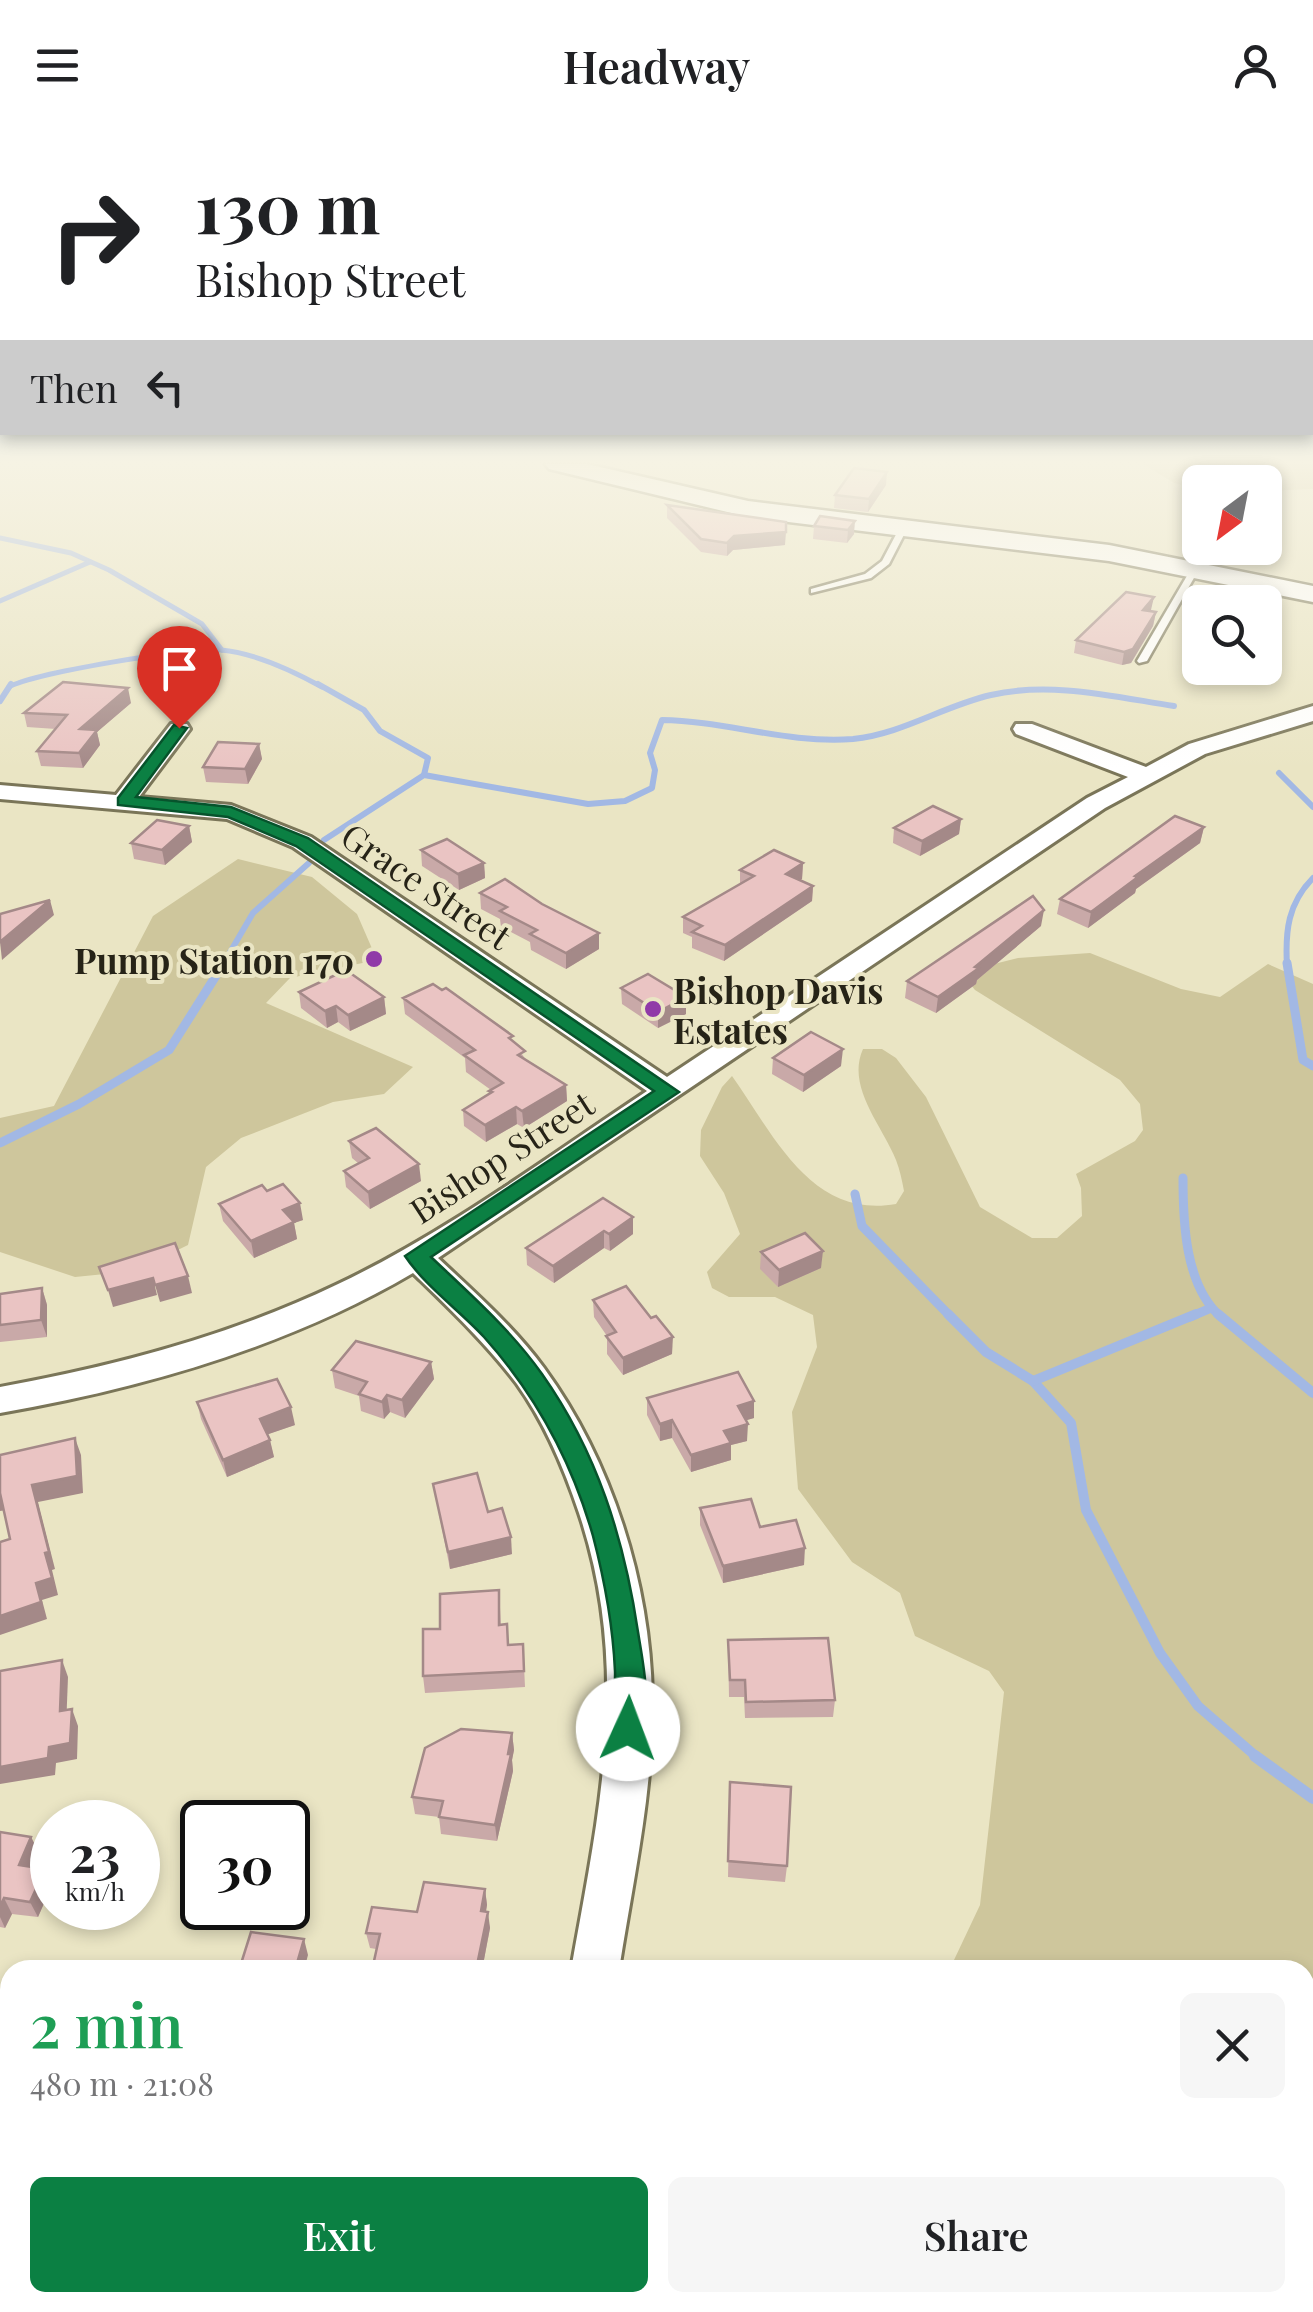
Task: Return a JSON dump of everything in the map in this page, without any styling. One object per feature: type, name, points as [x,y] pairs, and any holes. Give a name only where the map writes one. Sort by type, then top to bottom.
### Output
[{"type":"street","points":[[1178,566],[1313,594]]},
{"type":"street","name":"Bishop Street","points":[[0,1400],[178,1359],[332,1302],[416,1256],[669,1092],[1096,803],[1197,748],[1256,734],[1313,713]]},
{"type":"street","points":[[124,801],[179,728]]},
{"type":"street","points":[[1024,729],[1145,775]]},
{"type":"street","name":"Grace Street","points":[[0,792],[231,812],[302,842],[669,1092]]},
{"type":"street","points":[[416,1256],[492,1331],[533,1380],[580,1460],[606,1536],[618,1589],[631,1700],[623,1786],[597,1960]]},
{"type":"lane","points":[[814,591],[868,576],[881,566]]},
{"type":"lane","points":[[1142,662],[1195,569]]},
{"type":"shaded area","points":[[238,859],[312,877],[357,914],[377,960],[290,978],[266,1003],[413,1067],[384,1094],[333,1102],[241,1138],[206,1167],[188,1245],[135,1271],[75,1277],[0,1252],[0,1118],[54,1106],[153,916]]},
{"type":"shaded area","points":[[1090,953],[1181,989],[1220,997],[1268,964],[1313,984],[1313,1960],[954,1960],[980,1905],[1004,1692],[989,1671],[915,1636],[900,1593],[852,1562],[798,1489],[792,1412],[817,1347],[813,1315],[775,1297],[729,1297],[712,1288],[707,1272],[740,1234],[724,1193],[700,1156],[701,1130],[722,1087],[732,1076],[780,1146],[818,1186],[840,1199],[866,1205],[896,1204],[904,1191],[902,1179],[862,1092],[859,1063],[863,1049],[882,1049],[896,1058],[926,1097],[980,1207],[1032,1238],[1057,1238],[1082,1216],[1076,1174],[1135,1141],[1143,1130],[1140,1104],[1120,1080],[975,990],[967,980],[970,970],[1018,958]]},
{"type":"building","points":[[1126,592],[1154,597],[1143,610],[1156,612],[1133,649],[1124,652],[1076,640]]},
{"type":"building","points":[[63,682],[128,688],[80,729],[97,730],[79,753],[37,751],[67,715],[24,713]]},
{"type":"building","points":[[218,742],[259,744],[245,769],[203,767]]},
{"type":"building","points":[[933,806],[961,819],[922,841],[894,828]]},
{"type":"building","points":[[1175,816],[1204,827],[1091,912],[1060,899]]},
{"type":"building","points":[[157,820],[189,826],[162,850],[131,843]]},
{"type":"building","points":[[447,839],[484,863],[458,874],[421,850]]},
{"type":"building","points":[[774,850],[803,863],[786,874],[813,886],[725,945],[692,932],[702,926],[683,917],[754,876],[740,870]]},
{"type":"building","points":[[505,879],[542,904],[599,933],[566,953],[530,934],[537,930],[500,911],[507,907],[480,893]]},
{"type":"building","points":[[1033,896],[1044,910],[975,967],[979,968],[938,997],[907,981]]},
{"type":"building","points":[[50,900],[0,942],[0,914]]},
{"type":"building","points":[[346,970],[384,997],[348,1015],[336,1006],[325,1011],[299,992]]},
{"type":"building","points":[[648,974],[686,997],[658,1012],[621,988]]},
{"type":"building","points":[[433,984],[442,990],[446,988],[513,1036],[509,1038],[525,1051],[518,1055],[566,1085],[522,1111],[516,1107],[485,1125],[463,1110],[503,1083],[464,1055],[475,1050],[403,998]]},
{"type":"building","points":[[811,1032],[843,1049],[804,1075],[773,1058]]},
{"type":"building","points":[[376,1128],[419,1164],[368,1192],[344,1171],[369,1158],[349,1141]]},
{"type":"building","points":[[283,1184],[300,1203],[283,1210],[294,1222],[251,1241],[219,1204],[262,1185],[267,1191]]},
{"type":"building","points":[[603,1198],[633,1217],[609,1234],[604,1231],[553,1266],[526,1248]]},
{"type":"building","points":[[805,1233],[823,1251],[779,1270],[761,1252]]},
{"type":"building","points":[[175,1243],[188,1276],[155,1285],[153,1278],[108,1290],[99,1267]]},
{"type":"building","points":[[626,1286],[651,1318],[656,1316],[673,1337],[623,1358],[606,1336],[616,1332],[593,1300]]},
{"type":"building","points":[[42,1288],[41,1320],[0,1325],[0,1294]]},
{"type":"building","points":[[356,1341],[431,1362],[402,1400],[387,1395],[382,1402],[359,1394],[367,1382],[332,1370]]},
{"type":"building","points":[[738,1372],[754,1401],[738,1406],[748,1424],[724,1431],[731,1443],[691,1455],[672,1420],[660,1424],[647,1398]]},
{"type":"building","points":[[277,1379],[291,1407],[260,1419],[270,1440],[223,1460],[197,1402]]},
{"type":"building","points":[[75,1438],[77,1476],[32,1485],[52,1578],[36,1583],[41,1602],[0,1616],[0,1542],[10,1539],[0,1493],[0,1455]]},
{"type":"building","points":[[477,1473],[488,1512],[502,1508],[511,1537],[448,1552],[433,1484]]},
{"type":"building","points":[[751,1499],[760,1527],[796,1520],[805,1548],[723,1566],[700,1508]]},
{"type":"building","points":[[499,1590],[499,1625],[507,1624],[508,1645],[523,1644],[524,1671],[423,1676],[423,1629],[440,1629],[440,1594]]},
{"type":"building","points":[[828,1638],[835,1700],[746,1702],[745,1680],[730,1680],[728,1640]]},
{"type":"building","points":[[62,1660],[60,1711],[72,1709],[70,1743],[49,1747],[48,1758],[0,1767],[0,1671]]},
{"type":"building","points":[[461,1729],[512,1733],[495,1825],[439,1817],[443,1801],[412,1797],[425,1748]]},
{"type":"building","points":[[730,1782],[791,1787],[787,1866],[728,1861]]},
{"type":"building","points":[[0,1832],[30,1837],[19,1865],[30,1867],[30,1902],[4,1898],[0,1907]]},
{"type":"building","points":[[424,1882],[485,1889],[481,1911],[488,1912],[478,1960],[374,1960],[380,1934],[366,1933],[372,1907],[417,1912]]},
{"type":"building","points":[[251,1932],[304,1939],[298,1960],[242,1960]]},
{"type":"waterway","points":[[0,601],[81,566]]},
{"type":"waterway","points":[[100,566],[202,624],[222,650]]},
{"type":"waterway","points":[[9,687],[112,662],[221,650],[260,659],[322,687]]},
{"type":"waterway","points":[[318,684],[364,710],[380,731],[428,758],[424,775]]},
{"type":"waterway","points":[[0,701],[9,687]]},
{"type":"waterway","points":[[424,775],[588,804],[625,801],[652,788],[655,770],[650,753],[662,720],[828,740],[888,732],[973,700],[1014,691],[1083,692],[1174,706]]},
{"type":"waterway","points":[[1279,773],[1313,807]]},
{"type":"waterway","points":[[324,840],[424,775]]},
{"type":"waterway","points":[[222,966],[253,913],[309,863]]},
{"type":"waterway","points":[[1287,963],[1293,908],[1313,878]]},
{"type":"waterway","points":[[0,1143],[79,1104],[169,1050],[224,963]]},
{"type":"waterway","points":[[1287,963],[1303,1060],[1313,1066]]},
{"type":"waterway","points":[[1183,1178],[1188,1252],[1200,1288],[1219,1315]]},
{"type":"waterway","points":[[855,1194],[862,1226],[951,1317]]},
{"type":"waterway","points":[[1190,1317],[1211,1308]]},
{"type":"waterway","points":[[948,1314],[951,1317]]},
{"type":"waterway","points":[[1033,1381],[1196,1314]]},
{"type":"waterway","points":[[1219,1315],[1313,1393]]},
{"type":"waterway","points":[[951,1317],[986,1352],[1033,1381]]},
{"type":"waterway","points":[[1033,1381],[1071,1423],[1086,1510],[1160,1653],[1198,1706],[1258,1758]]},
{"type":"waterway","points":[[1255,1756],[1313,1798]]},
{"type":"place","name":"Pump Station 170","points":[[374,959]]},
{"type":"place","name":"Bishop Davis Estates","points":[[653,1009]]},
{"type":"route","points":[[179,728],[124,801],[231,812],[302,842],[669,1092],[416,1256],[492,1331],[533,1380],[580,1460],[606,1536],[618,1589],[630,1669],[628,1729]]}]
